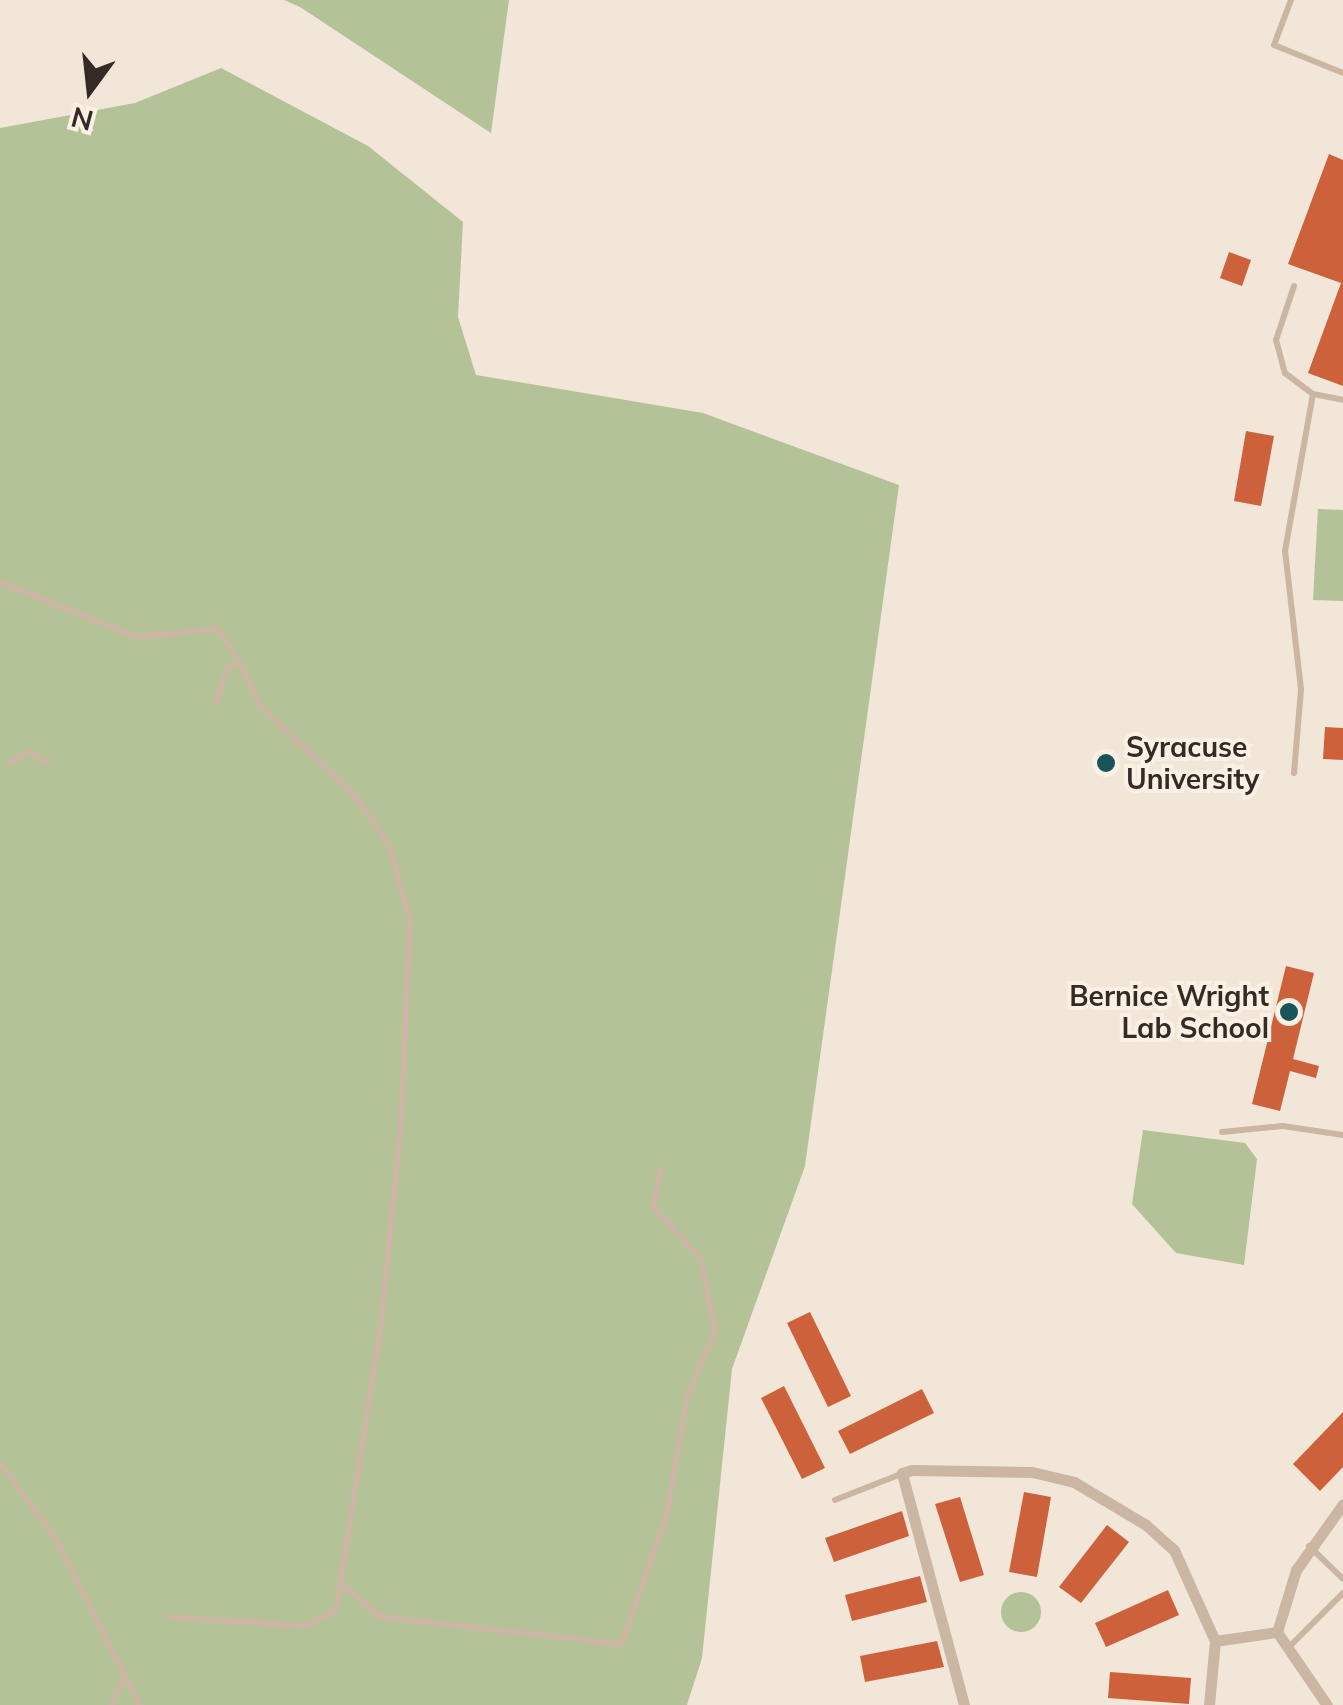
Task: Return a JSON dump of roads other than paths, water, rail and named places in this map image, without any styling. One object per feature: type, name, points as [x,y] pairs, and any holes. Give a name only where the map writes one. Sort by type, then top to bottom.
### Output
[{"type":"street","points":[[964,1705],[902,1473],[1032,1472],[1116,1503],[1174,1550],[1215,1641],[1209,1705]]},
{"type":"street","points":[[1277,1632],[1308,1546],[1343,1504]]},
{"type":"street","points":[[1215,1641],[1277,1632]]},
{"type":"street","points":[[1277,1632],[1328,1705]]},
{"type":"lane","points":[[1292,0],[1274,45],[1343,73]]},
{"type":"lane","points":[[1294,286],[1276,340],[1285,373],[1312,394],[1343,400]]},
{"type":"lane","points":[[1294,773],[1300,689],[1286,532],[1312,394]]},
{"type":"lane","points":[[0,582],[136,637],[217,629],[240,663],[259,705],[380,827],[408,906],[390,1246],[344,1586],[336,1610],[306,1626],[169,1617]]},
{"type":"lane","points":[[216,703],[226,668],[240,663]]},
{"type":"lane","points":[[10,763],[29,752],[48,762]]},
{"type":"lane","points":[[1222,1132],[1283,1126],[1343,1135]]},
{"type":"lane","points":[[344,1586],[381,1617],[621,1644],[666,1518],[688,1397],[715,1331],[701,1259],[654,1206],[660,1170]]},
{"type":"lane","points":[[0,1463],[56,1539],[140,1705]]},
{"type":"lane","points":[[835,1500],[902,1473]]},
{"type":"lane","points":[[1308,1546],[1343,1579]]},
{"type":"lane","points":[[1289,1648],[1343,1593]]},
{"type":"lane","points":[[112,1705],[125,1676]]},
{"type":"place","name":"Syracuse University","points":[[1106,763]]},
{"type":"place","name":"Bernice Wright Lab School","points":[[1289,1012]]}]
